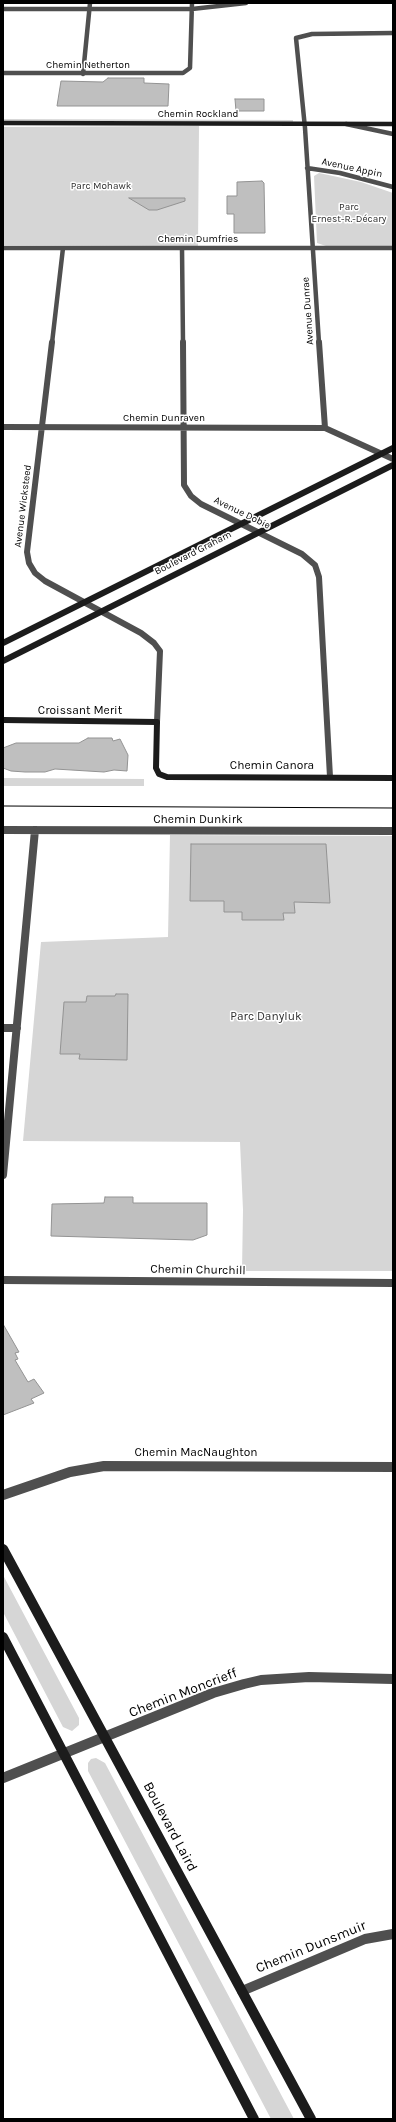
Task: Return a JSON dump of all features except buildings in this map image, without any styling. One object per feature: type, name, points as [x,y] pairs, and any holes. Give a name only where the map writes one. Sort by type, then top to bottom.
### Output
[{"type":"street","points":[[83,74],[90,3]]},
{"type":"street","points":[[192,3],[192,9]]},
{"type":"street","points":[[3,9],[192,9],[246,3]]},
{"type":"street","name":"Chemin Netherton","points":[[3,73],[183,73],[189,70],[192,9]]},
{"type":"street","name":"Avenue Dunrae","points":[[325,428],[308,168],[296,38],[312,34],[393,33]]},
{"type":"street","name":"Chemin Rockland","points":[[3,118],[304,121],[393,124]]},
{"type":"street","name":"Chemin Rockland","points":[[3,123],[304,121],[393,118]]},
{"type":"street","points":[[341,123],[393,134]]},
{"type":"street","name":"Avenue Appin","points":[[308,168],[340,172],[393,187]]},
{"type":"street","name":"Chemin Dumfries","points":[[3,248],[393,248]]},
{"type":"street","name":"Avenue Wicksteed","points":[[63,248],[27,552],[29,563],[35,573],[45,581],[145,636],[154,643],[160,651],[156,768]]},
{"type":"street","name":"Avenue Dobie","points":[[182,248],[185,427],[184,486],[191,496],[202,504],[302,554],[311,560],[318,572],[325,670],[330,777]]},
{"type":"street","name":"Chemin Dunraven","points":[[3,427],[325,428]]},
{"type":"street","points":[[325,428],[393,459]]},
{"type":"street","name":"Boulevard Graham","points":[[3,643],[393,448]]},
{"type":"street","name":"Boulevard Graham","points":[[3,661],[258,531],[393,465]]},
{"type":"street","name":"Croissant Merit","points":[[3,720],[157,722]]},
{"type":"street","name":"Chemin Canora","points":[[156,768],[159,774],[167,777],[393,778]]},
{"type":"street","name":"Chemin Dunkirk","points":[[3,830],[393,831]]},
{"type":"street","points":[[3,1175],[35,830]]},
{"type":"street","points":[[3,1028],[17,1028]]},
{"type":"street","name":"Chemin Churchill","points":[[3,1280],[393,1283]]},
{"type":"street","name":"Chemin MacNaughton","points":[[3,1495],[70,1472],[104,1466],[393,1467]]},
{"type":"street","name":"Boulevard Laird","points":[[3,1550],[311,2119]]},
{"type":"street","points":[[3,1637],[254,2119]]},
{"type":"street","name":"Chemin Moncrieff","points":[[3,1778],[104,1736],[120,1732],[213,1693],[261,1680],[309,1676],[393,1679]]},
{"type":"street","name":"Chemin Dunsmuir","points":[[242,1991],[365,1939],[393,1934]]},
{"type":"green space","points":[[3,119],[293,120],[293,122],[3,121]]},
{"type":"green space","name":"Parc Mohawk","points":[[199,126],[198,246],[3,245],[3,127]]},
{"type":"green space","name":"Parc Ernest-R.-Décary","points":[[319,173],[361,182],[393,193],[393,246],[326,246],[317,243],[314,176]]},
{"type":"green space","points":[[3,778],[144,779],[144,786],[3,786]]},
{"type":"green space","name":"Parc Danyluk","points":[[170,835],[393,836],[393,1271],[242,1271],[243,1210],[240,1142],[23,1141],[41,942],[168,937]]},
{"type":"green space","points":[[3,1575],[79,1718],[79,1725],[72,1731],[63,1727],[3,1612]]},
{"type":"green space","points":[[96,1758],[105,1763],[294,2119],[271,2119],[88,1771],[88,1763],[91,1759]]},
{"type":"tram line","points":[[3,806],[393,808]]}]
